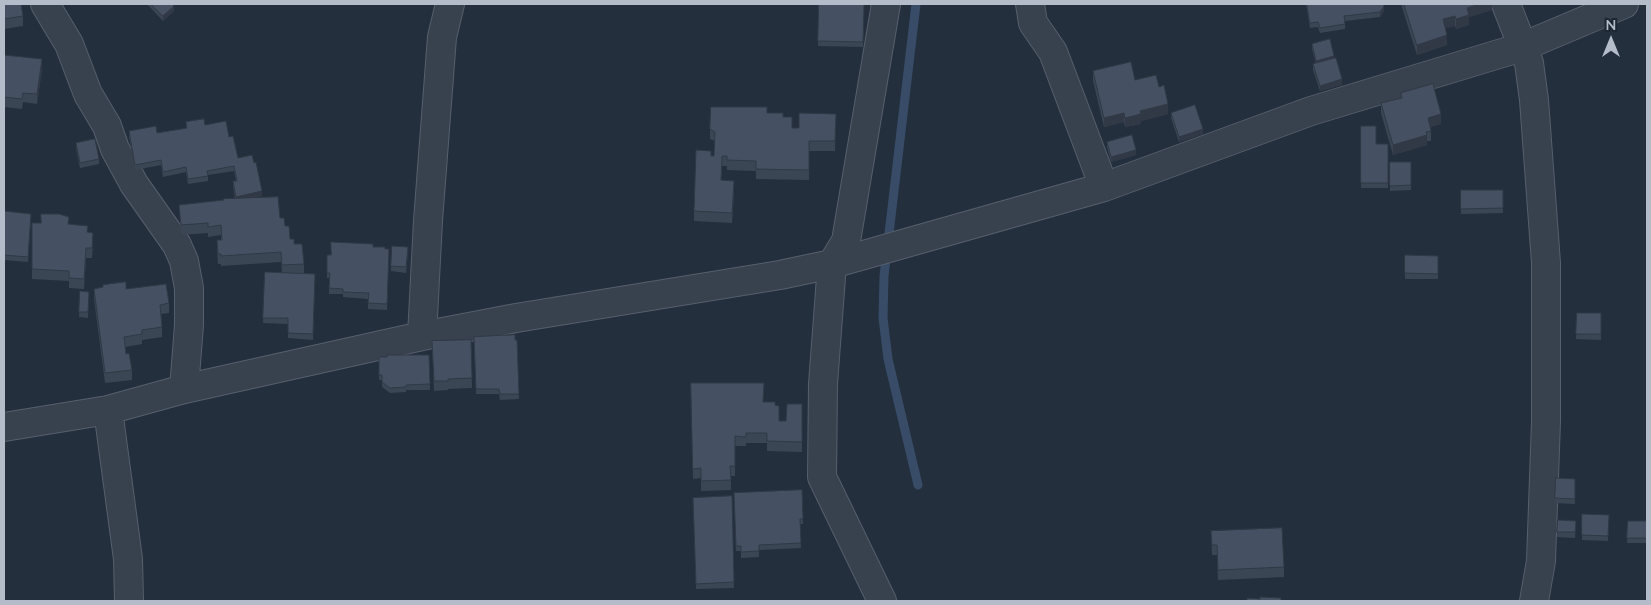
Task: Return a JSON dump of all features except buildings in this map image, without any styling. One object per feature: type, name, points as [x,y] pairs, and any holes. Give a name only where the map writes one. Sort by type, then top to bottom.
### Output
[{"type":"street","points":[[45,4],[69,44],[88,94],[107,126],[115,149],[129,175],[177,245],[184,261],[189,288],[189,325],[184,389]]},
{"type":"street","points":[[422,336],[428,221],[442,37],[450,4]]},
{"type":"street","points":[[882,601],[822,477],[823,384],[832,264],[846,241],[886,4]]},
{"type":"street","points":[[1030,4],[1033,23],[1053,52],[1104,187]]},
{"type":"street","points":[[1506,4],[1529,63],[1534,100],[1546,263],[1546,420],[1542,561],[1534,601]]},
{"type":"street","points":[[4,427],[108,410],[184,389],[422,336],[526,316],[780,275],[832,264],[1104,187],[1311,111],[1522,47],[1624,4]]},
{"type":"street","points":[[108,410],[128,559],[129,601]]},
{"type":"waterway","points":[[916,4],[884,276],[883,318],[888,359],[918,485]]}]
